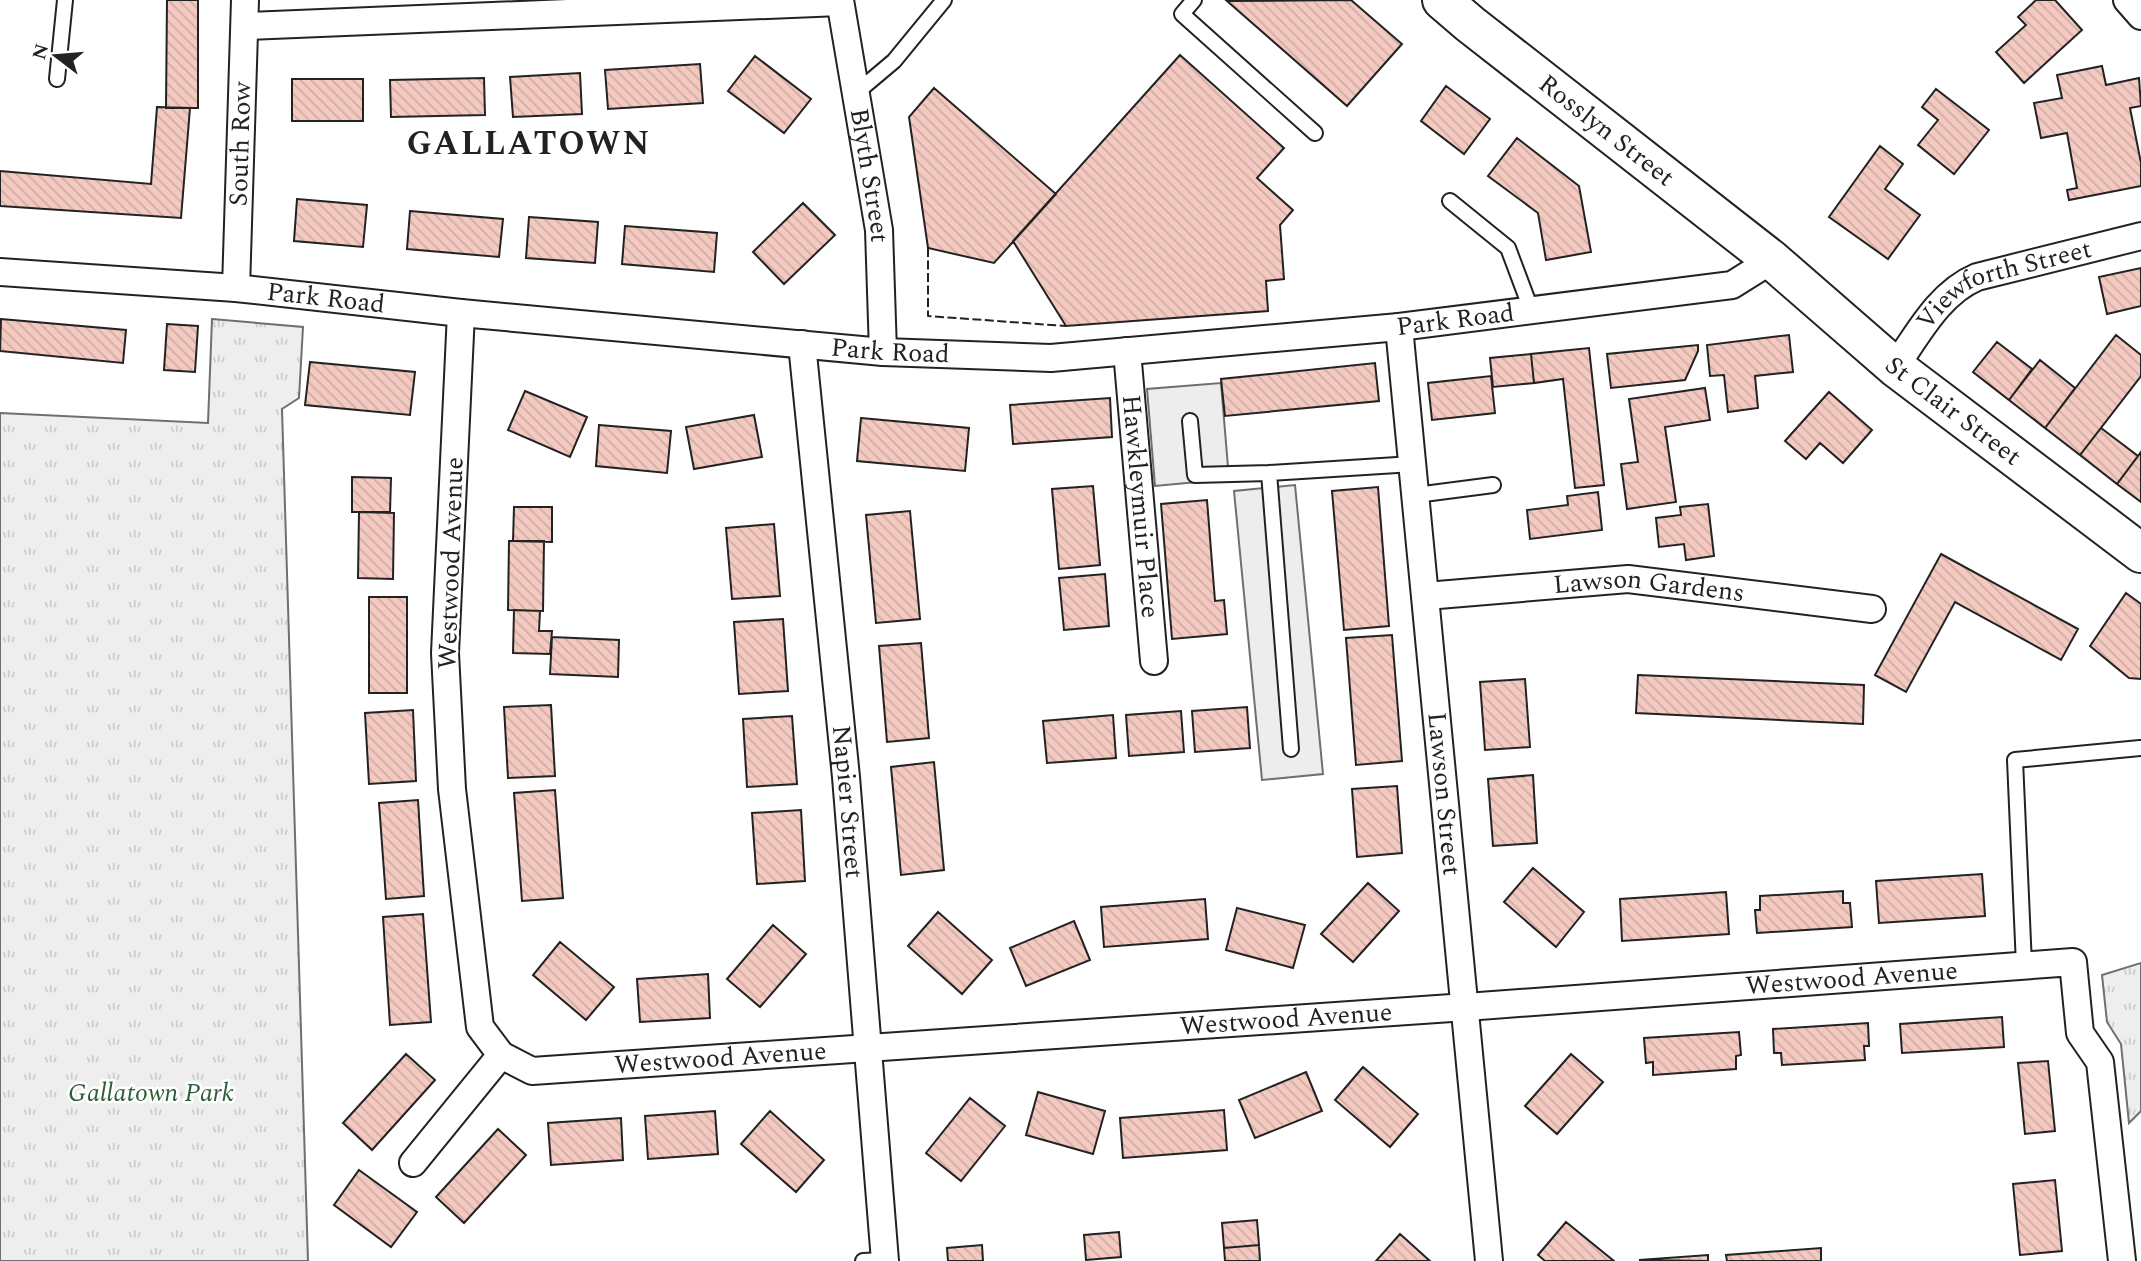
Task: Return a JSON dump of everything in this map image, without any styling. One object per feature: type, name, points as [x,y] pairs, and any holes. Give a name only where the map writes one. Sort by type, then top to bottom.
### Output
[{"type":"main road","name":"Rosslyn Street","points":[[1443,0],[1469,24],[1772,260]]},
{"type":"main road","name":"St Clair Street","points":[[1772,260],[1895,367],[2141,553]]},
{"type":"street","points":[[2127,0],[2141,16]]},
{"type":"street","name":"Blyth Street","points":[[840,1],[879,230],[883,352]]},
{"type":"street","points":[[245,13],[840,1]]},
{"type":"street","name":"South Row","points":[[236,288],[245,13]]},
{"type":"street","name":"Viewforth Street","points":[[1895,367],[1936,309],[1959,284],[1977,276],[2141,236]]},
{"type":"street","name":"Park Road","points":[[0,272],[236,288],[461,313],[883,352],[1051,358],[1399,327],[1732,285],[1772,260]]},
{"type":"street","name":"Westwood Avenue","points":[[461,313],[445,653],[452,789],[480,1027],[501,1055],[532,1071],[2073,962],[2080,1033],[2100,1062],[2122,1261]]},
{"type":"street","name":"Lawson Street","points":[[1399,327],[1489,1261]]},
{"type":"street","name":"Napier Street","points":[[802,344],[846,777],[868,1047],[877,1261]]},
{"type":"street","name":"Hawkleymuir Place","points":[[1127,351],[1154,661]]},
{"type":"street","name":"Lawson Gardens","points":[[1426,597],[1628,579],[1872,609]]},
{"type":"street","points":[[413,1163],[501,1055]]},
{"type":"lane","points":[[57,79],[65,0]]},
{"type":"lane","points":[[856,93],[894,61],[944,0]]},
{"type":"lane","points":[[1194,0],[1182,14],[1315,133]]},
{"type":"lane","points":[[1450,201],[1508,248],[1532,312]]},
{"type":"lane","points":[[1190,421],[1195,475],[1413,464]]},
{"type":"lane","points":[[1269,473],[1291,749]]},
{"type":"lane","points":[[1416,495],[1493,485]]},
{"type":"lane","points":[[2024,965],[2015,760],[2140,748]]},
{"type":"green space","name":"Gallatown Park","points":[[212,319],[303,327],[299,398],[282,409],[308,1261],[0,1261],[0,413],[208,423]]},
{"type":"green space","points":[[2141,963],[2141,1111],[2129,1123],[2121,1044],[2107,1022],[2102,975]]},
{"type":"shaded area","points":[[1221,383],[1229,479],[1155,486],[1147,389]]},
{"type":"shaded area","points":[[1295,485],[1323,774],[1262,780],[1234,491]]},
{"type":"building","points":[[167,0],[198,0],[198,108],[166,108]]},
{"type":"building","points":[[1351,0],[1402,44],[1347,106],[1227,1]]},
{"type":"building","points":[[2036,0],[2055,0],[2082,30],[2024,83],[1996,52],[2026,25],[2018,17]]},
{"type":"building","points":[[1180,55],[1284,148],[1257,178],[1293,210],[1280,225],[1284,279],[1266,281],[1268,311],[1066,326],[1013,241]]},
{"type":"building","points":[[755,56],[811,99],[784,133],[728,91]]},
{"type":"building","points":[[700,64],[703,103],[608,109],[605,70]]},
{"type":"building","points":[[2102,66],[2106,85],[2139,78],[2141,106],[2130,108],[2141,163],[2141,186],[2069,200],[2067,190],[2077,188],[2067,133],[2041,138],[2034,103],[2062,98],[2057,75]]},
{"type":"building","points":[[580,73],[582,114],[513,117],[510,77]]},
{"type":"building","points":[[484,78],[485,115],[391,117],[390,80]]},
{"type":"building","points":[[292,79],[363,79],[363,121],[292,121]]},
{"type":"building","points":[[1446,86],[1490,119],[1464,154],[1421,121]]},
{"type":"building","points":[[934,88],[1056,194],[994,263],[928,248],[909,117]]},
{"type":"building","points":[[1936,89],[1989,130],[1954,174],[1918,145],[1938,120],[1922,107]]},
{"type":"building","points":[[157,107],[190,108],[181,218],[0,206],[0,171],[151,184]]},
{"type":"building","points":[[1517,138],[1579,186],[1591,252],[1546,260],[1538,213],[1488,176]]},
{"type":"building","points":[[1880,146],[1903,164],[1885,189],[1920,215],[1888,259],[1829,217]]},
{"type":"building","points":[[297,199],[367,205],[363,247],[294,241]]},
{"type":"building","points":[[803,203],[835,235],[784,284],[753,252]]},
{"type":"building","points":[[410,211],[503,219],[499,257],[407,249]]},
{"type":"building","points":[[529,217],[598,222],[595,263],[526,258]]},
{"type":"building","points":[[625,226],[717,233],[714,272],[622,264]]},
{"type":"building","points":[[2141,268],[2141,306],[2107,314],[2099,277]]},
{"type":"building","points":[[1,319],[126,330],[123,363],[0,351]]},
{"type":"building","points":[[167,324],[198,326],[195,372],[164,370]]},
{"type":"building","points":[[1789,335],[1793,372],[1755,376],[1758,408],[1728,412],[1724,375],[1710,376],[1707,345]]},
{"type":"building","points":[[2116,335],[2141,355],[2141,376],[2080,455],[2045,428]]},
{"type":"building","points":[[1997,342],[2032,369],[2009,400],[1973,372]]},
{"type":"building","points":[[1698,345],[1685,380],[1611,388],[1607,354]]},
{"type":"building","points":[[1589,348],[1604,485],[1575,488],[1563,379],[1534,383],[1531,354]]},
{"type":"building","points":[[1531,354],[1534,383],[1493,387],[1490,358]]},
{"type":"building","points":[[2040,360],[2075,388],[2045,428],[2009,400]]},
{"type":"building","points":[[310,362],[415,372],[410,415],[305,405]]},
{"type":"building","points":[[1375,363],[1379,401],[1225,416],[1221,379]]},
{"type":"building","points":[[1491,376],[1495,413],[1432,420],[1428,383]]},
{"type":"building","points":[[1705,388],[1710,420],[1665,427],[1676,502],[1627,509],[1621,464],[1638,462],[1629,399]]},
{"type":"building","points":[[525,391],[587,417],[570,457],[508,430]]},
{"type":"building","points":[[1829,392],[1872,430],[1843,463],[1820,443],[1806,459],[1785,441]]},
{"type":"building","points":[[1110,398],[1112,437],[1013,444],[1010,405]]},
{"type":"building","points":[[754,415],[762,457],[694,469],[686,427]]},
{"type":"building","points":[[861,418],[969,428],[965,471],[857,461]]},
{"type":"building","points":[[599,425],[671,431],[667,473],[596,466]]},
{"type":"building","points":[[2101,428],[2138,456],[2117,484],[2080,455]]},
{"type":"building","points":[[2141,452],[2141,502],[2117,484]]},
{"type":"building","points":[[352,477],[391,478],[390,512],[352,512]]},
{"type":"building","points":[[1093,486],[1100,565],[1059,569],[1052,489]]},
{"type":"building","points":[[1378,487],[1389,626],[1344,630],[1332,491]]},
{"type":"building","points":[[1598,492],[1602,530],[1530,539],[1527,510],[1568,505],[1567,496]]},
{"type":"building","points":[[1207,500],[1215,601],[1224,600],[1227,634],[1172,639],[1161,504]]},
{"type":"building","points":[[1708,504],[1714,556],[1686,560],[1684,544],[1659,547],[1656,518],[1681,515],[1680,507]]},
{"type":"building","points":[[514,507],[552,507],[552,542],[513,541]]},
{"type":"building","points":[[910,511],[920,619],[876,623],[866,515]]},
{"type":"building","points":[[359,512],[394,513],[393,579],[358,578]]},
{"type":"building","points":[[774,524],[780,596],[732,599],[726,528]]},
{"type":"building","points":[[509,541],[544,541],[543,611],[508,610]]},
{"type":"building","points":[[1941,554],[2078,629],[2061,660],[1955,602],[1906,692],[1875,675]]},
{"type":"building","points":[[1105,574],[1109,626],[1064,630],[1059,578]]},
{"type":"building","points":[[2126,593],[2141,604],[2141,679],[2129,678],[2090,646]]},
{"type":"building","points":[[369,597],[407,597],[407,693],[369,693]]},
{"type":"building","points":[[514,610],[540,611],[539,631],[552,631],[550,654],[513,653]]},
{"type":"building","points":[[783,619],[788,691],[739,694],[734,622]]},
{"type":"building","points":[[1392,635],[1402,761],[1356,765],[1346,638]]},
{"type":"building","points":[[552,637],[619,640],[618,677],[550,674]]},
{"type":"building","points":[[921,643],[929,738],[887,742],[879,646]]},
{"type":"building","points":[[1638,675],[1864,685],[1863,724],[1636,713]]},
{"type":"building","points":[[1525,679],[1530,747],[1485,750],[1480,682]]},
{"type":"building","points":[[551,705],[555,776],[508,778],[504,707]]},
{"type":"building","points":[[1247,707],[1250,748],[1195,752],[1192,711]]},
{"type":"building","points":[[413,710],[416,781],[369,784],[365,713]]},
{"type":"building","points":[[1181,711],[1184,752],[1129,756],[1126,715]]},
{"type":"building","points":[[1113,715],[1116,758],[1047,763],[1043,721]]},
{"type":"building","points":[[792,716],[797,784],[747,787],[743,719]]},
{"type":"building","points":[[934,762],[944,870],[901,875],[891,767]]},
{"type":"building","points":[[1533,775],[1537,843],[1493,846],[1488,779]]},
{"type":"building","points":[[1397,786],[1402,853],[1357,857],[1352,789]]},
{"type":"building","points":[[555,790],[563,898],[522,901],[514,793]]},
{"type":"building","points":[[418,800],[424,896],[386,899],[379,803]]},
{"type":"building","points":[[801,810],[805,881],[757,884],[752,813]]},
{"type":"building","points":[[1533,868],[1584,912],[1556,947],[1504,902]]},
{"type":"building","points":[[1982,874],[1985,916],[1879,923],[1876,881]]},
{"type":"building","points":[[1368,883],[1399,911],[1353,962],[1321,934]]},
{"type":"building","points":[[1843,891],[1843,903],[1850,903],[1852,927],[1757,933],[1755,910],[1760,910],[1760,896]]},
{"type":"building","points":[[1726,892],[1729,934],[1622,941],[1620,899]]},
{"type":"building","points":[[1205,899],[1208,939],[1104,947],[1101,907]]},
{"type":"building","points":[[1237,908],[1305,925],[1293,968],[1226,950]]},
{"type":"building","points":[[938,912],[992,960],[962,994],[908,946]]},
{"type":"building","points":[[423,914],[431,1022],[390,1025],[383,917]]},
{"type":"building","points":[[1074,921],[1090,960],[1026,986],[1010,948]]},
{"type":"building","points":[[773,925],[806,954],[760,1007],[727,979]]},
{"type":"building","points":[[560,942],[614,987],[586,1020],[533,975]]},
{"type":"building","points":[[708,974],[710,1018],[640,1022],[637,979]]},
{"type":"building","points":[[2002,1017],[2004,1047],[1902,1053],[1900,1024]]},
{"type":"building","points":[[1868,1023],[1869,1046],[1864,1046],[1865,1060],[1782,1065],[1781,1053],[1774,1053],[1773,1029]]},
{"type":"building","points":[[1739,1032],[1741,1055],[1736,1056],[1736,1069],[1653,1075],[1653,1062],[1646,1063],[1644,1038]]},
{"type":"building","points":[[406,1054],[435,1080],[372,1150],[343,1123]]},
{"type":"building","points":[[1571,1054],[1603,1082],[1557,1134],[1525,1106]]},
{"type":"building","points":[[2048,1061],[2055,1131],[2025,1134],[2018,1063]]},
{"type":"building","points":[[1363,1067],[1418,1114],[1390,1147],[1335,1100]]},
{"type":"building","points":[[1306,1072],[1322,1111],[1255,1138],[1239,1100]]},
{"type":"building","points":[[1038,1092],[1105,1111],[1093,1154],[1026,1135]]},
{"type":"building","points":[[970,1098],[1005,1126],[961,1181],[926,1153]]},
{"type":"building","points":[[1224,1110],[1227,1150],[1123,1158],[1120,1118]]},
{"type":"building","points":[[715,1111],[718,1154],[648,1159],[645,1116]]},
{"type":"building","points":[[770,1111],[824,1160],[796,1192],[741,1144]]},
{"type":"building","points":[[621,1118],[623,1160],[551,1165],[548,1123]]},
{"type":"building","points":[[498,1129],[526,1155],[464,1223],[436,1197]]},
{"type":"building","points":[[359,1170],[417,1212],[391,1247],[334,1205]]},
{"type":"building","points":[[2055,1180],[2062,1251],[2020,1255],[2013,1184]]},
{"type":"building","points":[[1257,1220],[1259,1245],[1224,1248],[1222,1223]]},
{"type":"building","points":[[1566,1222],[1614,1261],[1545,1261],[1538,1255]]},
{"type":"building","points":[[1119,1232],[1121,1257],[1086,1260],[1084,1235]]},
{"type":"building","points":[[1400,1234],[1430,1261],[1376,1261]]},
{"type":"building","points":[[982,1245],[983,1261],[948,1261],[947,1248]]},
{"type":"building","points":[[1259,1245],[1260,1261],[1225,1261],[1224,1248]]},
{"type":"building","points":[[1821,1248],[1821,1261],[1727,1261],[1726,1255]]},
{"type":"building","points":[[1708,1255],[1708,1261],[1639,1260]]},
{"type":"fence","points":[[928,248],[928,316],[1066,326]]},
{"type":"district","name":"GALLATOWN","points":[[529,144]]}]
